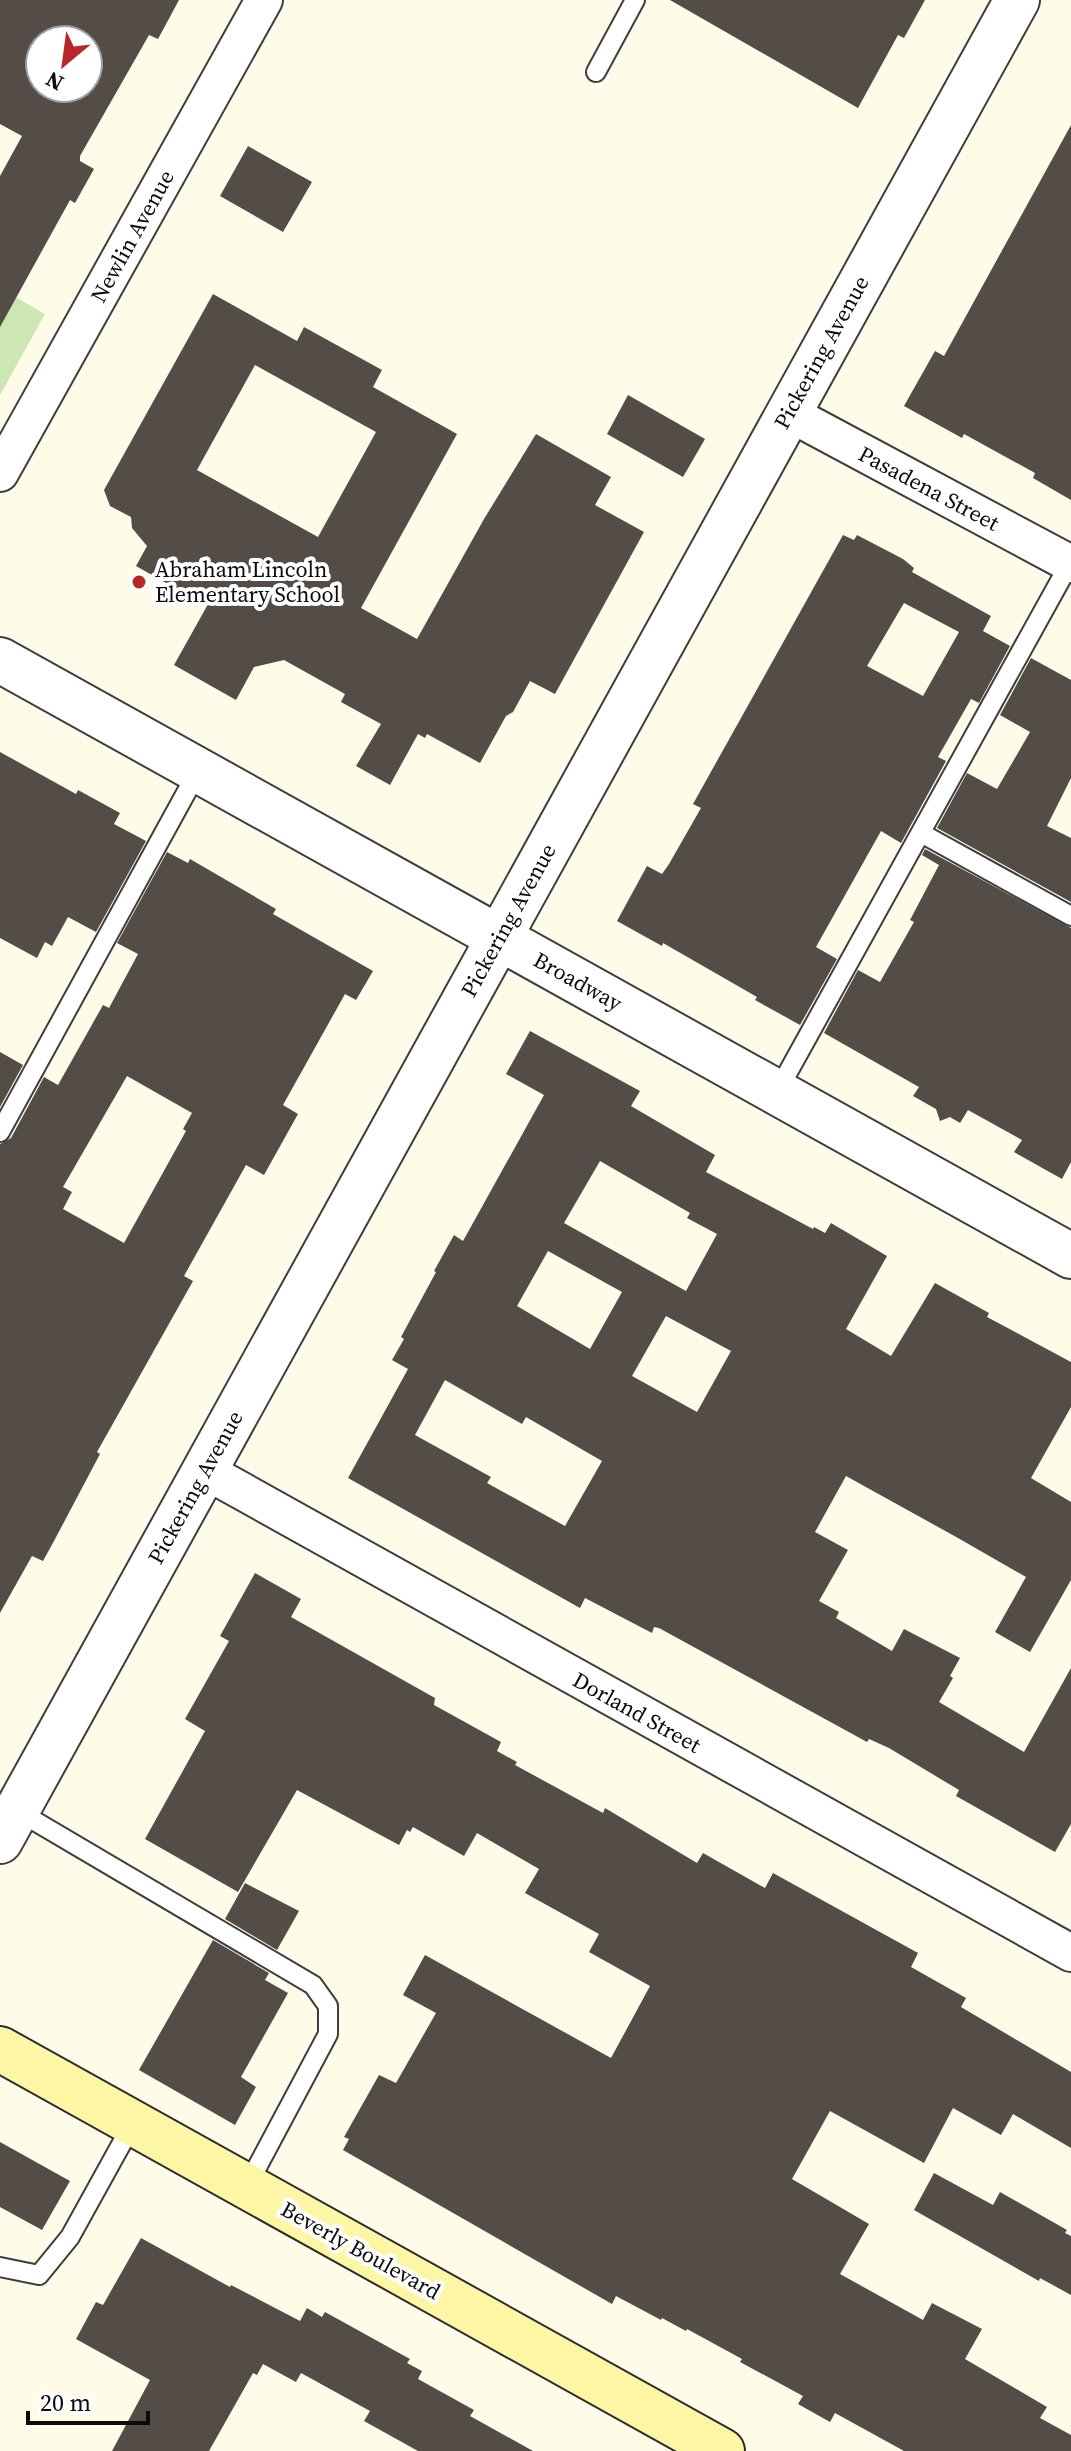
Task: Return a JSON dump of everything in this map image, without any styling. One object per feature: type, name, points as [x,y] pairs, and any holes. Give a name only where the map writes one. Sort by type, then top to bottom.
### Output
[{"type":"main road","name":"Beverly Boulevard","points":[[0,2049],[722,2451]]},
{"type":"street","name":"Newlin Avenue","points":[[0,473],[264,0]]},
{"type":"street","name":"Pickering Avenue","points":[[6,1826],[1017,0]]},
{"type":"street","name":"Pasadena Street","points":[[787,412],[1071,563]]},
{"type":"street","name":"Broadway","points":[[0,660],[1071,1256]]},
{"type":"street","name":"Dorland Street","points":[[204,1470],[1071,1953]]},
{"type":"lane","points":[[596,72],[635,0]]},
{"type":"lane","points":[[777,1092],[1071,563]]},
{"type":"lane","points":[[0,1132],[198,771]]},
{"type":"lane","points":[[921,833],[1071,916]]},
{"type":"lane","points":[[6,1826],[313,1985],[328,2006],[328,2034],[247,2186]]},
{"type":"lane","points":[[0,2267],[39,2275],[70,2237],[133,2123]]},
{"type":"green space","points":[[0,288],[45,314],[0,395]]},
{"type":"building","points":[[0,0],[179,0],[158,39],[149,35],[80,156],[80,161],[94,169],[75,203],[70,200],[0,327],[0,176],[22,136],[0,124]]},
{"type":"building","points":[[670,0],[925,0],[904,38],[898,35],[858,108]]},
{"type":"building","points":[[1071,125],[1071,500],[1033,478],[1035,473],[904,406],[935,351],[944,356]]},
{"type":"building","points":[[248,146],[312,182],[283,232],[220,196]]},
{"type":"building","points":[[213,294],[297,341],[304,327],[382,370],[373,387],[457,434],[361,608],[417,639],[536,434],[611,477],[595,505],[644,532],[555,694],[530,681],[480,763],[427,734],[425,738],[418,734],[390,785],[356,766],[381,724],[341,702],[345,694],[284,660],[254,667],[236,700],[174,665],[207,606],[136,566],[147,546],[132,528],[131,517],[110,506],[104,490]],"holes":[[[255,365],[376,432],[318,537],[197,470]]]},
{"type":"building","points":[[628,395],[705,439],[683,477],[607,434]]},
{"type":"building","points":[[843,535],[854,540],[857,535],[903,559],[914,568],[912,572],[991,616],[983,631],[1010,646],[979,703],[971,699],[938,757],[946,761],[901,843],[881,831],[816,947],[837,959],[800,1025],[663,943],[662,946],[617,921],[647,866],[662,874],[669,864],[701,808],[693,804]],"holes":[[[904,603],[959,632],[923,696],[867,666]]]},
{"type":"building","points":[[1031,658],[1071,680],[1071,778],[1047,826],[1071,838],[1071,902],[937,828],[967,773],[997,789],[1030,732],[1000,715]]},
{"type":"building","points":[[0,752],[76,794],[78,790],[120,813],[114,824],[146,841],[96,932],[68,917],[52,946],[45,942],[37,958],[0,938]]},
{"type":"building","points":[[925,849],[1071,928],[1071,1162],[1062,1179],[1014,1152],[1022,1140],[968,1110],[960,1123],[950,1117],[940,1121],[936,1109],[913,1096],[919,1087],[824,1033],[858,970],[880,982],[914,922],[910,920],[939,865],[922,855]]},
{"type":"building","points":[[167,852],[188,863],[190,859],[276,909],[273,914],[373,971],[356,1000],[345,994],[283,1105],[298,1114],[264,1175],[246,1165],[184,1276],[193,1281],[97,1452],[100,1454],[54,1541],[43,1561],[32,1556],[0,1613],[0,1144],[11,1138],[44,1077],[58,1085],[103,1005],[109,1008],[138,954],[117,943]],"holes":[[[127,1076],[192,1113],[183,1129],[186,1131],[124,1243],[63,1209],[72,1192],[63,1187]]]},
{"type":"building","points":[[530,1031],[640,1091],[631,1106],[715,1155],[706,1172],[813,1229],[825,1233],[831,1223],[887,1256],[846,1329],[891,1356],[935,1283],[989,1313],[987,1317],[1071,1362],[1071,1407],[1031,1478],[1071,1502],[1071,1580],[1030,1652],[995,1632],[1026,1577],[958,1538],[846,1476],[815,1532],[848,1550],[819,1601],[839,1612],[836,1618],[892,1651],[904,1629],[960,1658],[939,1702],[1024,1752],[1071,1668],[1071,1824],[1055,1852],[956,1796],[959,1790],[889,1748],[869,1739],[867,1742],[659,1628],[654,1627],[652,1633],[585,1598],[580,1608],[348,1478],[408,1369],[392,1360],[434,1271],[454,1235],[463,1241],[544,1095],[506,1074]],"holes":[[[600,1161],[690,1213],[687,1218],[717,1234],[686,1291],[564,1223]],[[548,1251],[622,1292],[590,1349],[517,1306]],[[666,1316],[731,1351],[697,1412],[632,1376]],[[445,1380],[522,1424],[526,1417],[602,1461],[565,1526],[487,1483],[491,1477],[415,1435]]]},
{"type":"building","points":[[0,1052],[23,1065],[0,1107]]},
{"type":"building","points":[[255,1573],[301,1599],[291,1617],[435,1698],[434,1705],[501,1742],[497,1751],[517,1762],[515,1765],[603,1813],[605,1808],[697,1863],[703,1853],[765,1888],[773,1873],[918,1953],[911,1967],[966,1998],[961,2007],[1071,2072],[1071,2148],[1013,2114],[1001,2135],[953,2108],[924,2163],[830,2111],[792,2179],[869,2224],[840,2274],[923,2320],[932,2303],[982,2329],[965,2359],[1047,2407],[1040,2418],[1071,2435],[1071,2451],[904,2451],[835,2413],[830,2422],[798,2404],[803,2396],[740,2362],[742,2359],[616,2296],[612,2304],[343,2150],[349,2139],[344,2137],[379,2075],[396,2083],[436,2013],[403,1995],[425,1955],[611,2058],[650,1986],[589,1952],[599,1934],[525,1893],[539,1869],[477,1833],[464,1856],[413,1827],[410,1832],[407,1830],[399,1845],[297,1790],[238,1892],[145,1839],[205,1731],[185,1719],[229,1641],[220,1636]]},
{"type":"building","points":[[245,1883],[299,1911],[277,1950],[225,1919]]},
{"type":"building","points":[[213,1940],[269,1973],[265,1980],[288,1993],[241,2077],[256,2087],[235,2125],[139,2070]]},
{"type":"building","points":[[0,2142],[70,2181],[42,2230],[0,2207]]},
{"type":"building","points":[[934,2173],[993,2205],[1000,2192],[1067,2230],[1065,2233],[1071,2236],[1071,2295],[1040,2278],[1039,2281],[914,2210]]},
{"type":"building","points":[[141,2238],[300,2321],[307,2308],[322,2317],[325,2312],[410,2359],[407,2363],[422,2371],[418,2379],[474,2410],[470,2416],[533,2451],[418,2451],[364,2421],[370,2411],[301,2373],[296,2382],[263,2364],[257,2375],[253,2373],[209,2451],[112,2451],[150,2380],[76,2339],[96,2302],[103,2305]]},
{"type":"place","name":"Abraham Lincoln Elementary School","points":[[139,582]]}]
